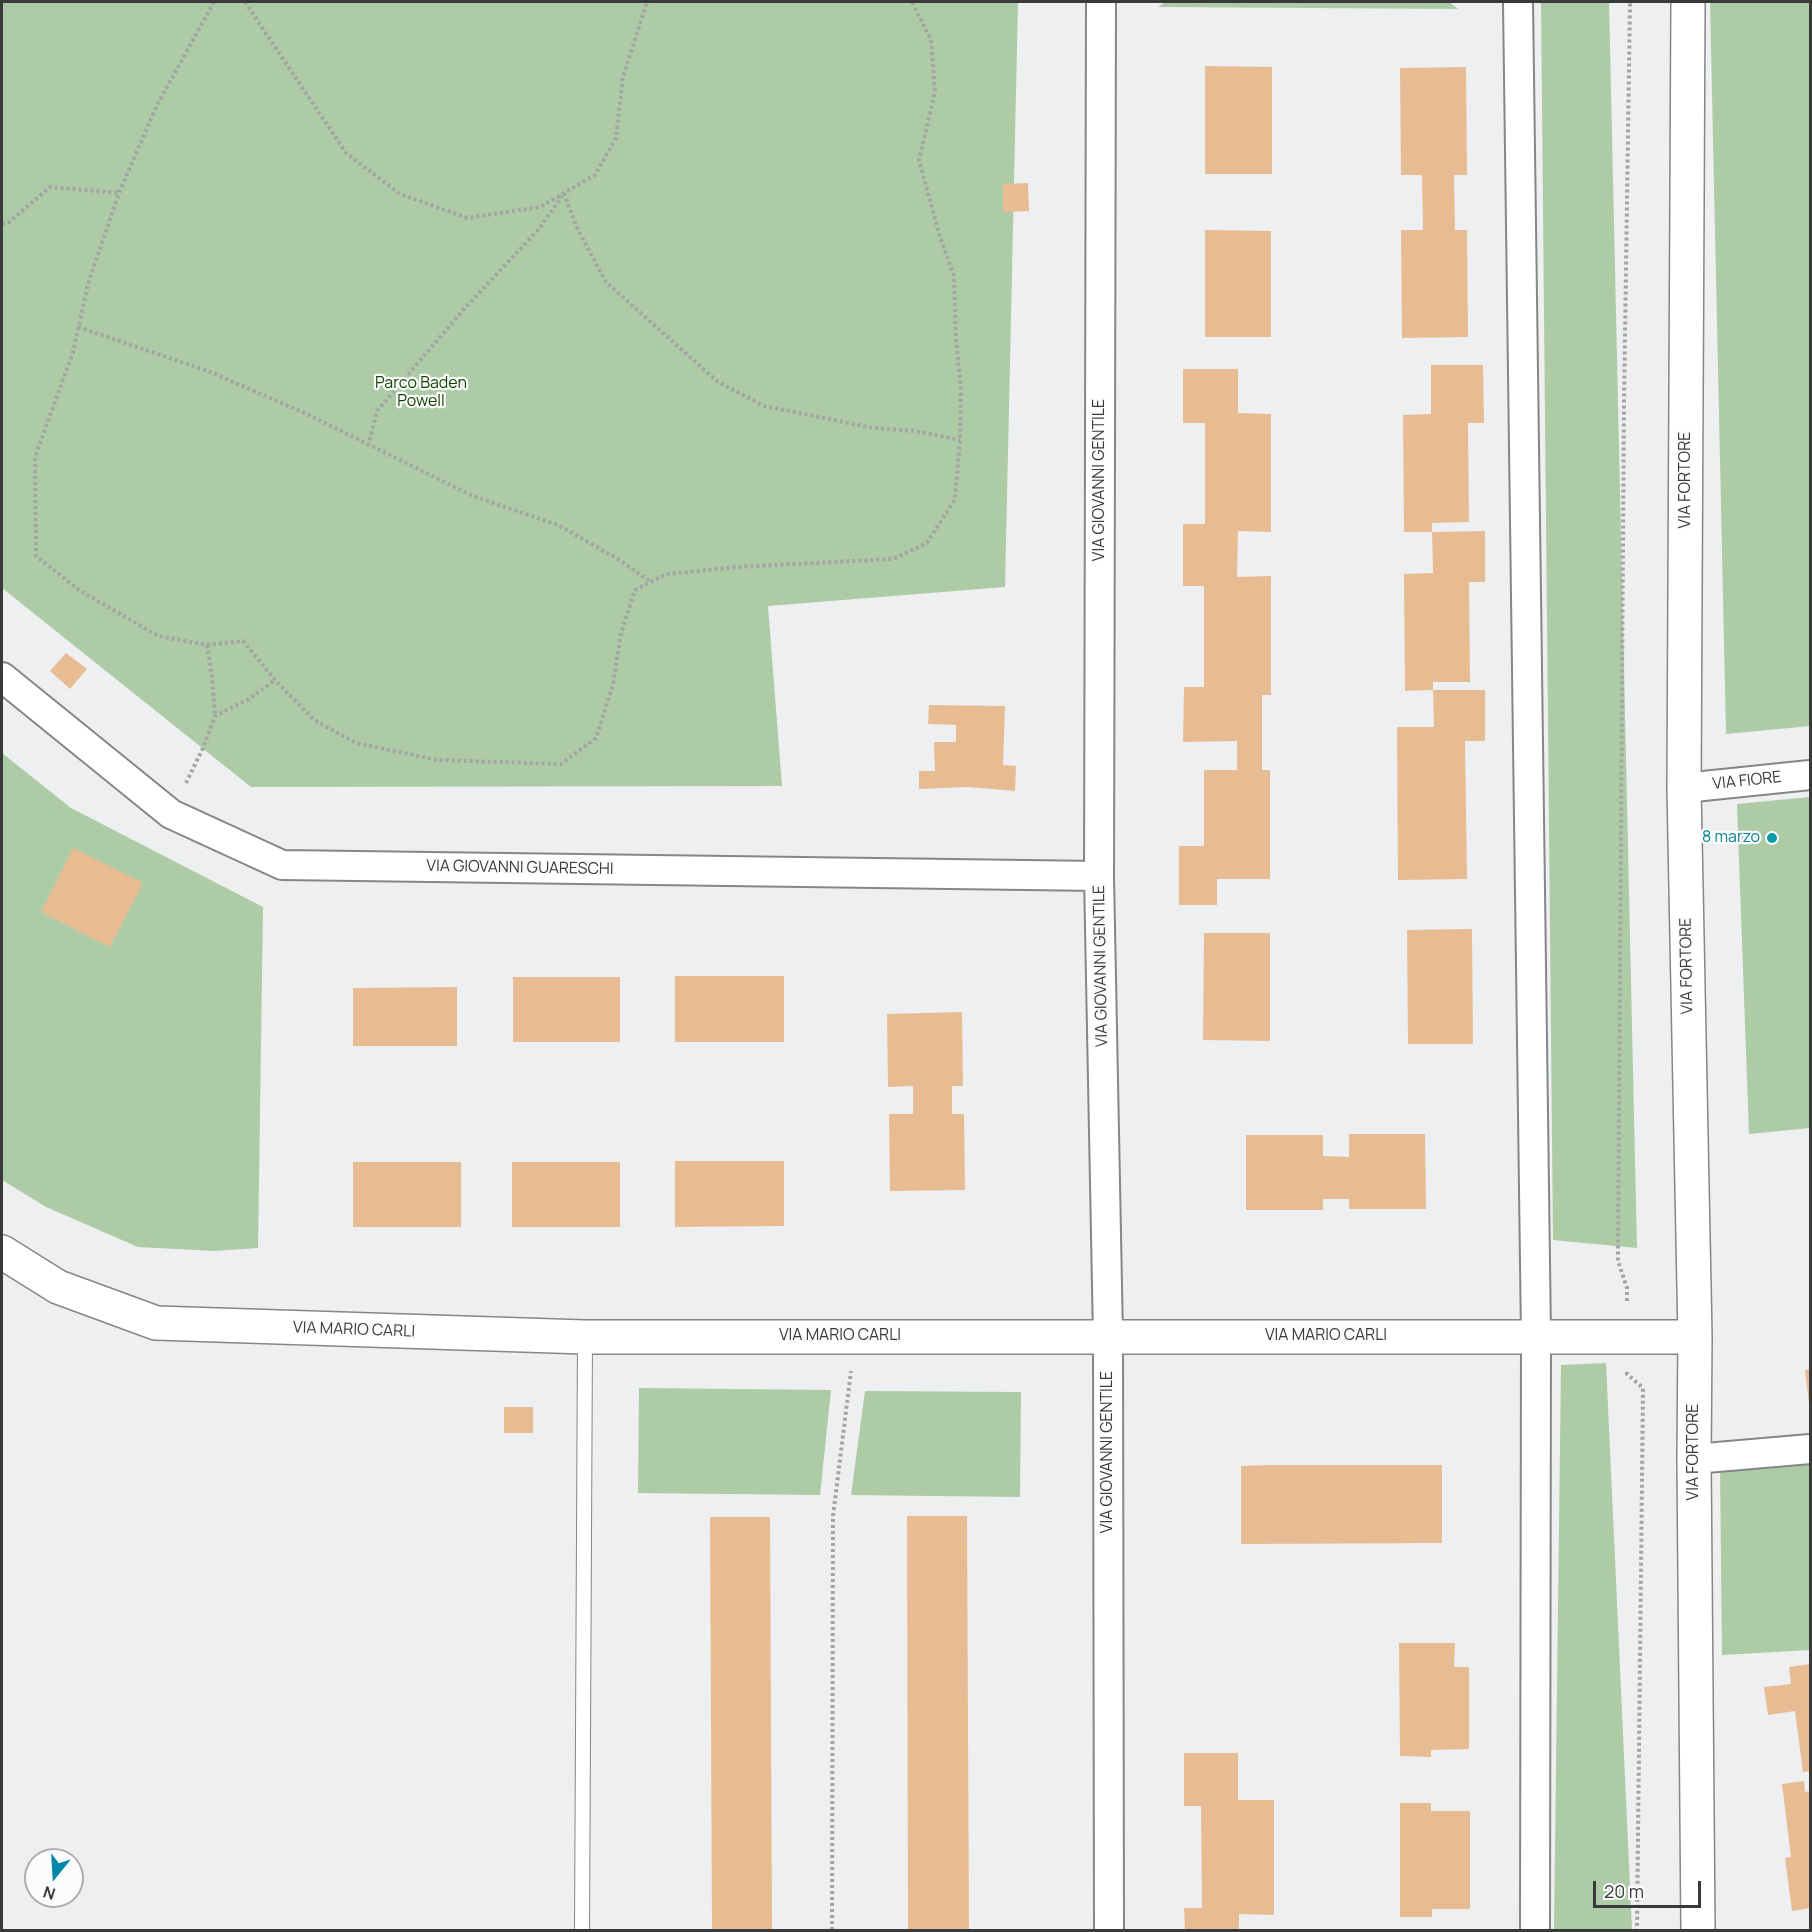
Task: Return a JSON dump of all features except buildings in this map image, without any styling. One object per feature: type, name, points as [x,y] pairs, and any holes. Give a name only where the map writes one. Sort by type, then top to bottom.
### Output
[{"type":"street","name":"VIA GIOVANNI GENTILE","points":[[1101,2],[1099,876],[1108,1336],[1109,1930]]},
{"type":"street","points":[[1518,2],[1536,1335],[1535,1930]]},
{"type":"street","name":"VIA FORTORE","points":[[1688,2],[1684,788],[1695,1336],[1698,1930]]},
{"type":"street","name":"VIA GIOVANNI GUARESCHI","points":[[2,677],[171,814],[282,865],[1099,876]]},
{"type":"street","name":"VIA FIORE","points":[[1684,788],[1810,775]]},
{"type":"street","name":"VIA MARIO CARLI","points":[[2,1252],[58,1287],[156,1323],[585,1337],[1695,1336]]},
{"type":"street","points":[[1694,1459],[1810,1449]]},
{"type":"lane","points":[[582,1930],[585,1337]]},
{"type":"path","points":[[214,2],[157,105],[119,193],[88,284],[73,352],[35,457],[36,556],[79,590],[158,636],[207,645],[243,641],[275,680],[314,720],[356,743],[437,760],[561,764],[596,738],[613,685],[621,633],[635,590],[667,574],[736,567],[893,559],[927,543],[955,499],[961,390],[956,340],[954,276],[940,237],[919,160],[935,92],[931,40],[912,2]]},
{"type":"path","points":[[244,2],[346,153],[400,194],[467,218],[540,207],[594,175],[616,138],[623,77],[647,2]]},
{"type":"path","points":[[1630,2],[1624,426],[1618,1261],[1627,1288],[1627,1374],[1643,1388],[1637,1930]]},
{"type":"path","points":[[2,224],[8,223],[50,187],[119,193]]},
{"type":"path","points":[[564,193],[577,228],[606,282],[718,382],[764,406],[874,428],[915,431],[960,440]]},
{"type":"path","points":[[368,446],[377,411],[457,317],[538,229],[564,193]]},
{"type":"path","points":[[78,327],[208,371],[309,415],[473,496],[558,525],[616,558],[651,582]]},
{"type":"path","points":[[171,814],[203,748],[215,716],[207,645]]},
{"type":"path","points":[[215,716],[247,700],[275,680]]},
{"type":"path","points":[[832,1930],[833,1516],[855,1336]]},
{"type":"green space","name":"Parco Baden Powell","points":[[2,2],[1018,2],[1005,587],[768,606],[782,786],[251,787],[2,588]]},
{"type":"green space","points":[[1165,2],[1449,2],[1458,9],[1158,7]]},
{"type":"green space","points":[[1541,2],[1609,2],[1637,1248],[1553,1240]]},
{"type":"green space","points":[[1710,2],[1810,2],[1810,726],[1726,734]]},
{"type":"green space","points":[[2,753],[71,808],[263,907],[258,1248],[214,1251],[138,1247],[46,1207],[2,1180]]},
{"type":"green space","points":[[1810,797],[1810,1128],[1749,1134],[1737,804]]},
{"type":"green space","points":[[1606,1363],[1632,1930],[1554,1930],[1561,1365]]},
{"type":"green space","points":[[639,1388],[831,1390],[820,1495],[638,1493]]},
{"type":"green space","points":[[865,1391],[1021,1392],[1020,1497],[851,1495]]},
{"type":"green space","points":[[1810,1458],[1810,1650],[1722,1655],[1720,1465]]},
{"type":"place","name":"8 marzo","points":[[1772,838]]}]
